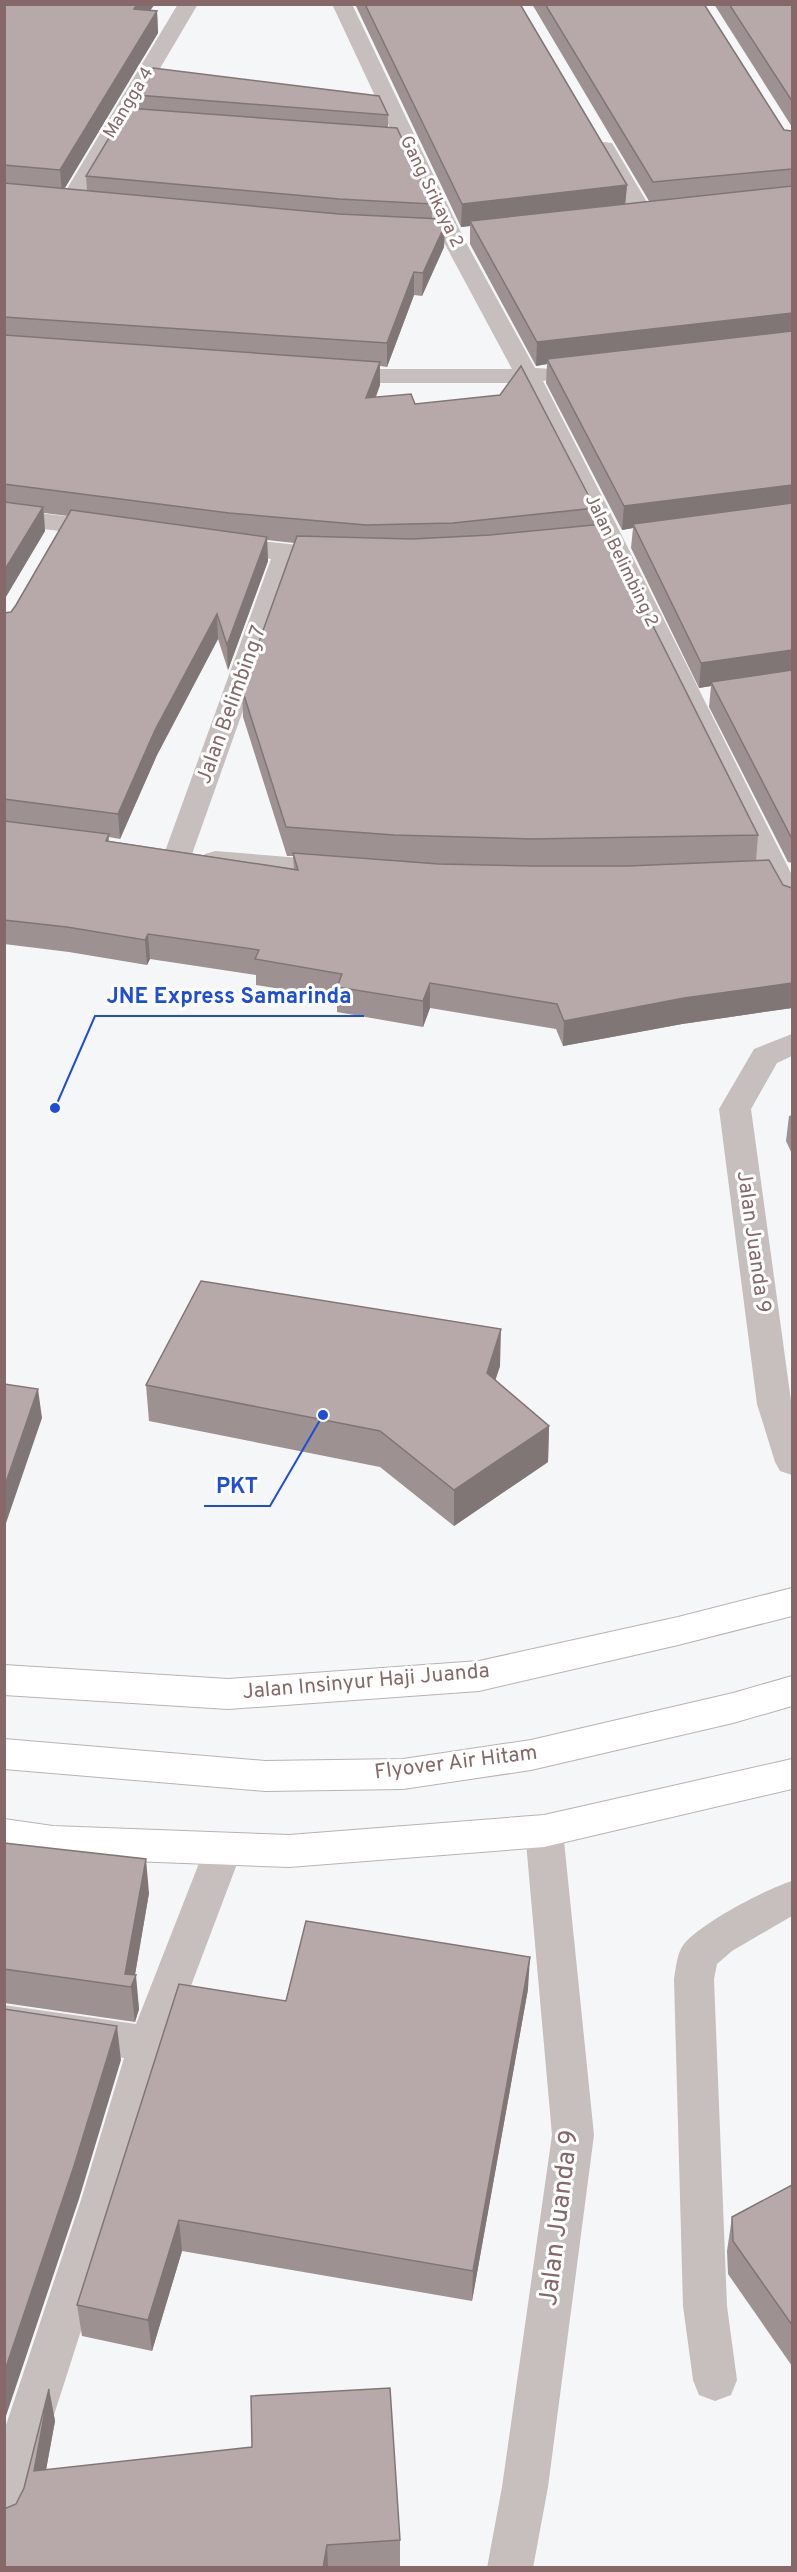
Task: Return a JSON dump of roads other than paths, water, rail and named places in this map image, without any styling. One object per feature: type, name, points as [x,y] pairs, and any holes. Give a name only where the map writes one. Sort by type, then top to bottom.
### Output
[{"type":"highway","name":"Jalan Insinyur Haji Juanda","points":[[4,1680],[228,1694],[479,1676],[678,1632],[792,1602]]},
{"type":"highway","name":"Flyover Air Hitam","points":[[4,1754],[265,1776],[403,1774],[531,1755],[733,1708],[792,1691]]},
{"type":"highway","points":[[4,1835],[53,1842],[289,1851],[544,1830],[792,1774]]},
{"type":"street","name":"Mangga 4","points":[[93,204],[59,201],[121,117],[188,4]]},
{"type":"street","name":"Gang Srikaya 2","points":[[342,4],[405,139],[444,235],[528,376]]},
{"type":"street","points":[[121,117],[144,119]]},
{"type":"street","points":[[596,134],[632,215],[666,212]]},
{"type":"street","points":[[382,137],[405,139]]},
{"type":"street","points":[[444,235],[475,234]]},
{"type":"street","points":[[312,372],[370,376],[528,376],[562,372]]},
{"type":"street","name":"Jalan Belimbing 2","points":[[528,376],[613,541],[701,697],[786,873]]},
{"type":"street","points":[[4,516],[59,532],[135,532]]},
{"type":"street","points":[[205,542],[286,553],[355,558]]},
{"type":"street","name":"Jalan Belimbing 7","points":[[286,553],[165,855],[359,872]]},
{"type":"street","points":[[745,876],[786,873],[792,903]]},
{"type":"street","name":"Jalan Juanda 9","points":[[792,1044],[765,1056],[735,1109],[774,1404],[792,1462]]},
{"type":"street","name":"Jalan Juanda 9","points":[[510,2568],[525,2487],[573,2134],[544,1830]]},
{"type":"street","points":[[4,2518],[22,2446],[102,2200],[149,2044],[224,1848]]},
{"type":"street","points":[[715,2380],[705,2307],[694,1979],[698,1956],[718,1939],[792,1897]]},
{"type":"street","points":[[4,2022],[149,2044]]},
{"type":"place","name":"JNE Express Samarinda","points":[[55,1108]]},
{"type":"place","name":"PKT","points":[[323,1415]]}]
